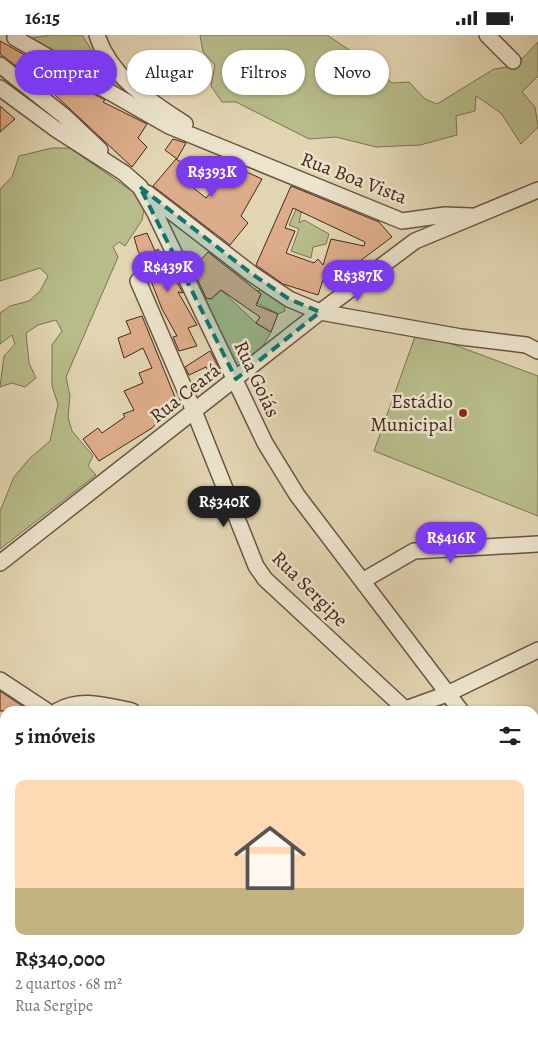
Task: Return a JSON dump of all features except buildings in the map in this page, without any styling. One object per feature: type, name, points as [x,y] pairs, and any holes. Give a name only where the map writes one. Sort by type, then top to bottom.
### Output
[{"type":"street","name":"Rua Boa Vista","points":[[97,35],[100,45],[125,80],[145,98],[214,146]]},
{"type":"street","points":[[487,35],[513,61]]},
{"type":"street","name":"Rua Boa Vista","points":[[15,37],[169,126],[214,146],[402,221],[445,215],[475,216],[538,190]]},
{"type":"street","points":[[0,65],[15,76]]},
{"type":"street","points":[[2,93],[15,83]]},
{"type":"street","name":"Rua Goiás","points":[[2,93],[124,173],[140,187],[155,213],[265,443],[297,495],[364,580],[457,706]]},
{"type":"street","points":[[39,95],[124,173]]},
{"type":"street","points":[[140,187],[252,274],[289,299],[320,311],[461,337],[534,347]]},
{"type":"street","name":"Rua Ceará","points":[[0,563],[320,311],[415,241],[475,216]]},
{"type":"street","points":[[402,221],[415,241]]},
{"type":"street","name":"Rua Sergipe","points":[[138,281],[194,411],[250,552],[265,579],[399,706]]},
{"type":"street","points":[[364,580],[412,552],[538,544]]},
{"type":"street","points":[[414,706],[446,694],[538,650]]},
{"type":"street","points":[[0,680],[39,706]]},
{"type":"street","points":[[65,706],[87,702],[107,706]]},
{"type":"highlighted area","points":[[140,187],[252,274],[289,299],[320,312],[236,379]]},
{"type":"green space","points":[[51,35],[82,35],[91,50],[44,50],[25,39]]},
{"type":"green space","points":[[200,35],[327,35],[349,50],[315,50],[315,95],[389,95],[389,80],[392,83],[409,82],[425,99],[437,104],[494,69],[508,67],[521,60],[538,42],[538,76],[522,92],[535,107],[538,127],[521,144],[501,113],[476,96],[475,111],[456,116],[457,135],[420,145],[376,147],[336,137],[309,139],[236,102],[222,102],[212,87],[215,65],[212,62],[212,50],[203,50]]},
{"type":"green space","points":[[117,84],[127,92],[127,95],[132,95],[169,123],[117,93]]},
{"type":"green space","points":[[52,148],[70,148],[136,194],[144,209],[142,220],[125,246],[119,242],[113,247],[118,257],[66,377],[70,396],[68,417],[72,431],[93,456],[88,466],[96,475],[0,549],[0,511],[14,477],[29,459],[50,441],[58,404],[52,386],[52,345],[62,331],[56,320],[38,325],[26,333],[29,363],[36,378],[25,387],[12,383],[0,387],[4,356],[15,344],[12,335],[0,344],[0,313],[10,306],[29,301],[40,291],[48,276],[40,268],[0,281],[0,189],[12,177],[19,156]]},
{"type":"green space","points":[[297,207],[302,208],[299,223],[304,220],[329,234],[326,244],[313,247],[311,258],[291,251],[299,229],[289,225]]},
{"type":"green space","points":[[264,289],[275,295],[277,301],[284,303],[285,311],[278,314],[257,303],[261,294],[257,291]]},
{"type":"green space","points":[[221,290],[256,323],[271,332],[261,349],[232,366],[200,297],[211,299]]},
{"type":"green space","name":"Estádio Municipal","points":[[417,331],[538,376],[538,516],[374,451]]},
{"type":"place","name":"Estádio Municipal","points":[[463,413]]}]
